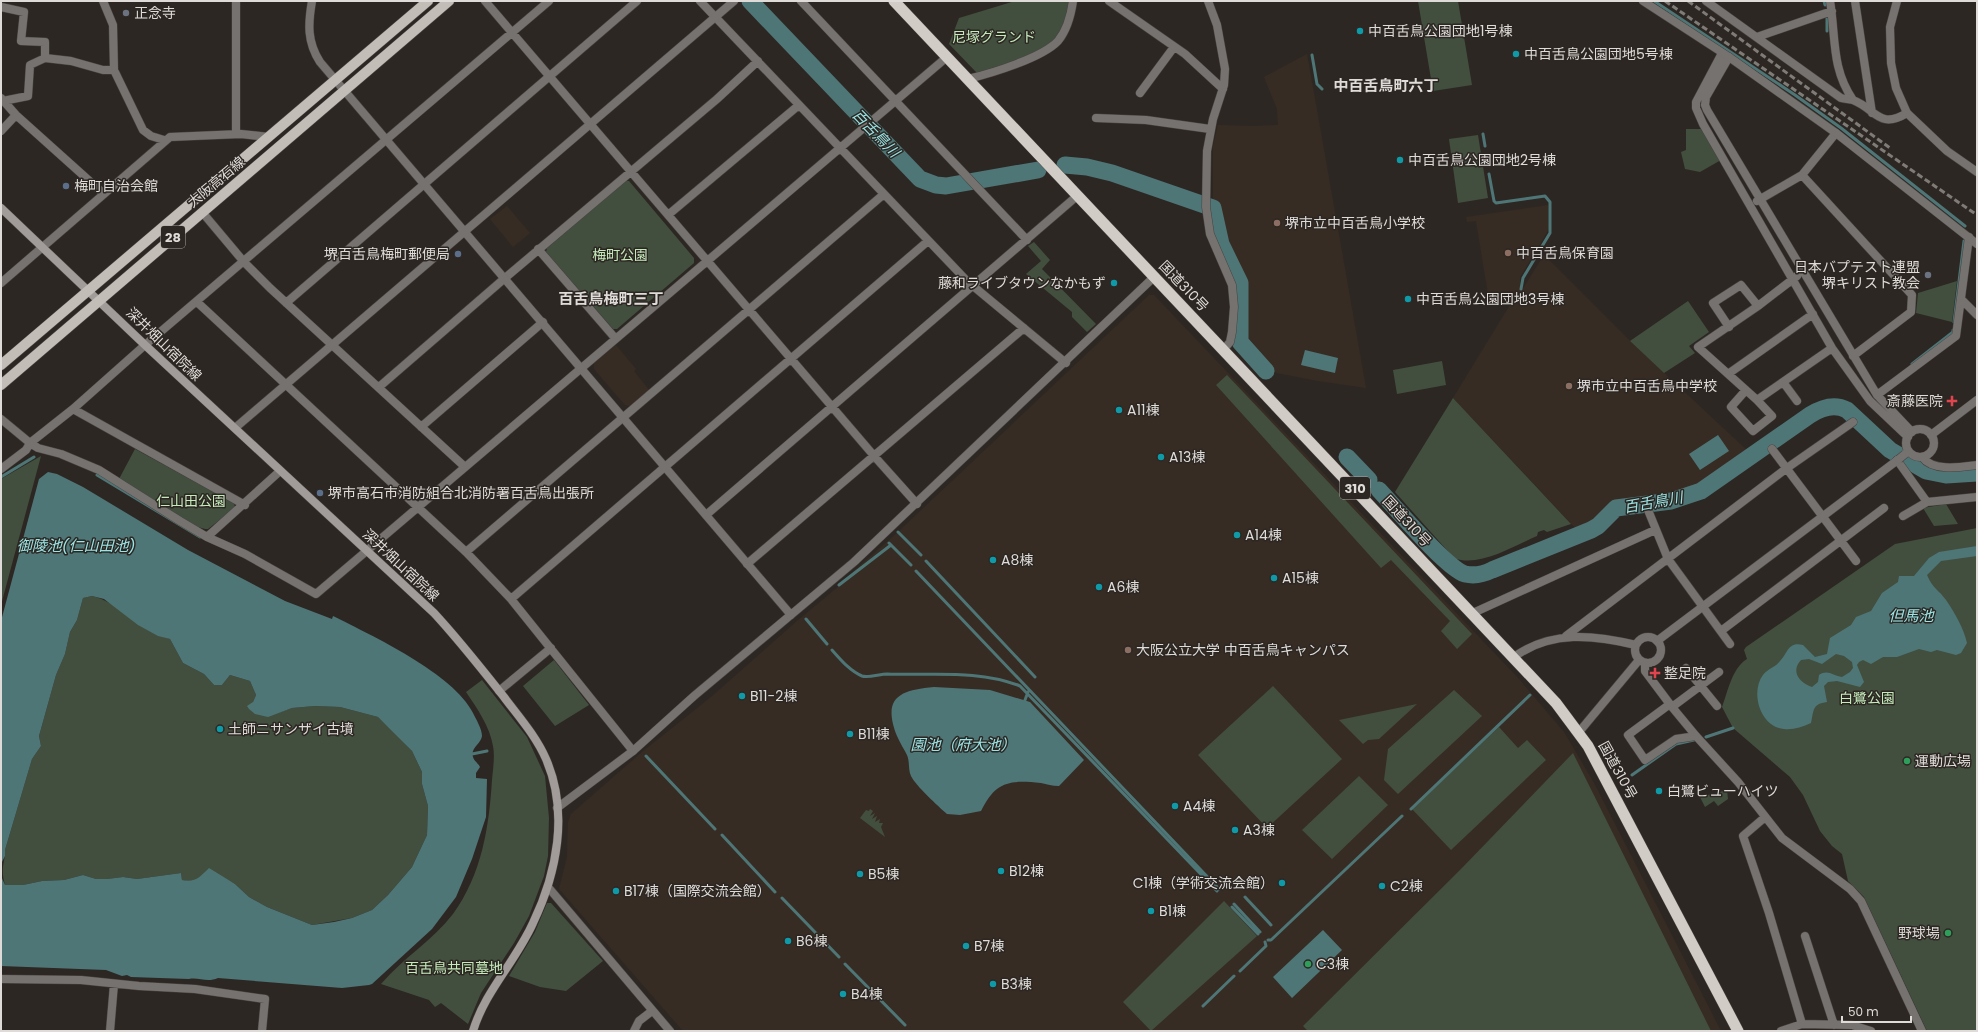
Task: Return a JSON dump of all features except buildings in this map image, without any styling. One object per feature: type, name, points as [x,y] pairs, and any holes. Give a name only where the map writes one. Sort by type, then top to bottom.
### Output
[{"type":"highway","name":"国道310号","points":[[894,1],[1473,613],[1556,703],[1579,732],[1616,797],[1738,1031]]},
{"type":"main road","name":"大阪高石線","points":[[1,365],[428,1]]},
{"type":"main road","name":"大阪高石線","points":[[1,385],[449,1]]},
{"type":"main road","name":"深井畑山宿院線","points":[[1,208],[100,300],[145,345],[434,614],[466,649],[535,738],[546,759],[553,780],[557,808],[554,869],[548,887],[524,942],[485,1000],[473,1031]]},
{"type":"street","points":[[103,1],[113,25],[114,70],[143,130],[151,136],[164,140]]},
{"type":"street","points":[[236,1],[236,134]]},
{"type":"street","points":[[312,1],[308,27],[310,41],[317,57],[335,80],[582,367],[791,615]]},
{"type":"street","points":[[484,1],[707,262],[917,504]]},
{"type":"street","points":[[1,469],[26,450],[30,443],[73,409],[145,345],[549,1]]},
{"type":"street","points":[[286,303],[637,1]]},
{"type":"street","points":[[700,1],[928,241],[973,286],[1066,363]]},
{"type":"street","points":[[235,428],[734,1]]},
{"type":"street","points":[[801,1],[1027,240]]},
{"type":"street","points":[[968,79],[1013,64],[1051,47],[1058,40],[1065,29],[1071,14],[1073,1]]},
{"type":"street","points":[[1109,1],[1149,27],[1185,54],[1223,89]]},
{"type":"street","points":[[1208,1],[1215,17],[1223,50],[1225,75],[1223,89],[1210,129],[1207,151],[1206,204],[1210,234],[1232,285],[1234,307],[1232,332],[1230,342],[1224,349]]},
{"type":"street","points":[[1643,1],[1726,55],[1836,132],[1977,244]]},
{"type":"street","points":[[1830,1],[1835,54],[1845,88],[1854,100],[1872,113],[1887,120],[1900,118],[1907,113]]},
{"type":"street","points":[[1855,1],[1872,113]]},
{"type":"street","points":[[1897,1],[1890,27],[1891,63],[1896,88],[1907,113],[1947,151],[1977,172]]},
{"type":"street","points":[[1710,2],[1840,98],[1854,100]]},
{"type":"street","points":[[1,7],[24,12],[21,40],[45,42],[45,58]]},
{"type":"street","points":[[1757,37],[1832,11]]},
{"type":"street","points":[[1140,93],[1174,47]]},
{"type":"street","points":[[1726,55],[1706,97],[1705,105],[1877,395],[1910,435]]},
{"type":"street","points":[[1726,55],[1698,97],[1696,108],[1727,167],[1751,205],[1832,348],[1870,402],[1910,435]]},
{"type":"street","points":[[1,419],[38,448],[61,454],[100,470],[147,502],[207,537],[245,554],[316,594],[707,262],[839,147],[947,57]]},
{"type":"street","points":[[2,100],[28,96],[30,64],[45,58],[71,61],[103,70],[114,70]]},
{"type":"street","points":[[378,387],[630,171],[718,99],[758,61]]},
{"type":"street","points":[[2,100],[16,115],[104,194]]},
{"type":"street","points":[[668,215],[799,105]]},
{"type":"street","points":[[1,131],[16,115]]},
{"type":"street","points":[[1096,118],[1146,120],[1210,129]]},
{"type":"street","points":[[1751,205],[1802,175],[1836,132]]},
{"type":"street","points":[[1,283],[164,140],[170,137],[236,134],[269,137]]},
{"type":"street","points":[[1802,175],[1912,295],[1911,312],[1853,356]]},
{"type":"street","points":[[466,552],[884,194]]},
{"type":"street","points":[[706,515],[1077,196]]},
{"type":"street","points":[[202,212],[244,262],[286,303],[464,467]]},
{"type":"street","points":[[1877,395],[1956,336],[1969,237]]},
{"type":"street","points":[[511,599],[928,241]]},
{"type":"street","points":[[538,249],[616,338]]},
{"type":"street","points":[[1746,390],[1731,407],[1753,431],[1772,416],[1757,400],[1746,390],[1698,347],[1729,327],[1803,272]]},
{"type":"street","points":[[557,808],[633,751],[854,562],[1066,363],[1154,277]]},
{"type":"street","points":[[1729,327],[1713,303],[1741,285],[1758,306]]},
{"type":"street","points":[[1961,299],[1977,315]]},
{"type":"street","points":[[196,302],[466,552],[511,599],[633,751]]},
{"type":"street","points":[[1728,374],[1813,314]]},
{"type":"street","points":[[421,427],[543,322]]},
{"type":"street","points":[[747,564],[875,457],[1024,328]]},
{"type":"street","points":[[1757,400],[1832,348]]},
{"type":"street","points":[[1783,382],[1797,401]]},
{"type":"street","points":[[1931,435],[1977,400]]},
{"type":"street","points":[[73,409],[245,505]]},
{"type":"street","points":[[1514,657],[1522,651],[1566,636],[1787,468],[1853,422]]},
{"type":"street","points":[[1657,642],[1903,456],[1922,457],[1931,453],[1934,439],[1931,435],[1920,430],[1910,435],[1906,443],[1903,456],[1927,502]]},
{"type":"street","points":[[1772,449],[1856,561]]},
{"type":"street","points":[[1922,457],[1926,462],[1938,466],[1977,466]]},
{"type":"street","points":[[207,537],[245,505],[280,471]]},
{"type":"street","points":[[1903,516],[1927,502],[1977,497]]},
{"type":"street","points":[[1721,631],[1884,508]]},
{"type":"street","points":[[1648,510],[1668,559],[1730,644]]},
{"type":"street","points":[[1473,613],[1655,530]]},
{"type":"street","points":[[1566,636],[1593,636],[1636,645]]},
{"type":"street","points":[[1579,732],[1642,662],[1653,662],[1659,657],[1661,649],[1654,639],[1646,637],[1638,641],[1636,645],[1635,652],[1642,662],[1645,671],[1671,706],[1738,782],[1764,818],[1782,838],[1850,889],[1861,901],[1922,1031]]},
{"type":"street","points":[[499,691],[551,648]]},
{"type":"street","points":[[1686,668],[1717,706]]},
{"type":"street","points":[[1696,736],[1676,740],[1645,760],[1628,735],[1719,672]]},
{"type":"street","points":[[1764,818],[1743,836],[1770,913],[1802,1024]]},
{"type":"street","points":[[548,887],[670,1031]]},
{"type":"street","points":[[1805,936],[1834,1025]]},
{"type":"street","points":[[1,978],[81,980],[114,984],[195,989],[265,999],[262,1031]]},
{"type":"street","points":[[110,1031],[114,984]]},
{"type":"street","points":[[634,1031],[639,1021],[652,1011]]},
{"type":"street","points":[[1781,1031],[1802,1024],[1852,1025],[1870,1031]]},
{"type":"shaded area","name":"堺市立中百舌鳥小学校","points":[[1307,54],[1366,388],[1277,373],[1268,368],[1245,343],[1242,337],[1242,283],[1223,242],[1221,229],[1218,229],[1217,205],[1213,204],[1213,146],[1218,125],[1278,125],[1277,109],[1264,77]]},
{"type":"shaded area","name":"堺市立中百舌鳥中学校","points":[[1548,205],[1549,229],[1520,277],[1520,289],[1522,290],[1544,255],[1630,341],[1750,453],[1706,485],[1676,497],[1658,500],[1644,499],[1616,505],[1610,509],[1595,525],[1579,532],[1453,398],[1513,300],[1505,294],[1489,300],[1476,221],[1467,222],[1466,217]]},
{"type":"shaded area","points":[[507,206],[530,233],[513,247],[490,219]]},
{"type":"shaded area","name":"大阪公立大学 中百舌鳥キャンパス","points":[[1149,295],[1154,295],[1518,678],[1564,732],[1594,783],[1721,1031],[683,1031],[559,889],[567,857],[568,822],[571,814],[642,752],[711,697],[839,586],[838,585],[898,532]]},
{"type":"shaded area","points":[[616,345],[636,369],[634,371],[649,390],[630,406],[625,405],[594,369],[594,363]]},
{"type":"green space","name":"尼塚グランド","points":[[1015,1],[1069,1],[1067,16],[1061,31],[1056,39],[1049,45],[1030,55],[977,73],[949,44],[959,18]]},
{"type":"green space","points":[[1418,1],[1458,1],[1472,85],[1433,91]]},
{"type":"green space","points":[[1686,129],[1701,129],[1721,160],[1700,172],[1685,169],[1681,152],[1686,150]]},
{"type":"green space","points":[[1478,135],[1488,198],[1458,203],[1449,139]]},
{"type":"green space","name":"梅町公園","points":[[624,181],[629,181],[694,258],[694,263],[617,329],[613,329],[546,252],[547,248]]},
{"type":"green space","points":[[1034,242],[1050,260],[1042,269],[1096,324],[1087,332],[1072,317],[1072,312],[1026,274],[1041,261],[1028,246]]},
{"type":"green space","points":[[1957,281],[1952,322],[1916,313],[1918,293]]},
{"type":"green space","points":[[1688,301],[1709,332],[1689,346],[1695,353],[1664,373],[1630,341]]},
{"type":"green space","points":[[1442,361],[1446,385],[1397,394],[1393,370]]},
{"type":"green space","points":[[1227,375],[1472,634],[1457,649],[1441,631],[1450,621],[1391,560],[1381,568],[1216,385]]},
{"type":"green space","points":[[1453,398],[1571,524],[1547,532],[1544,530],[1538,532],[1537,536],[1507,550],[1485,558],[1464,560],[1454,558],[1395,492]]},
{"type":"green space","name":"仁山田公園","points":[[135,449],[234,503],[235,508],[208,529],[201,528],[178,517],[119,479]]},
{"type":"green space","points":[[41,456],[1,605],[1,479]]},
{"type":"green space","points":[[1946,504],[1958,524],[1934,526],[1923,508]]},
{"type":"green space","name":"白鷺公園","points":[[1977,528],[1977,1031],[1927,1031],[1864,897],[1848,881],[1842,854],[1832,846],[1820,831],[1803,795],[1790,777],[1733,728],[1722,707],[1734,674],[1747,659],[1744,650],[1746,647],[1895,544]]},
{"type":"green space","points":[[92,596],[112,605],[150,630],[170,639],[183,663],[204,674],[214,685],[222,685],[230,675],[250,681],[256,695],[253,702],[268,716],[292,708],[315,706],[340,707],[378,717],[391,729],[412,751],[422,772],[422,784],[428,806],[427,835],[412,867],[388,895],[372,910],[352,918],[312,925],[267,907],[249,897],[235,884],[222,877],[200,878],[191,882],[182,880],[181,873],[137,879],[123,877],[96,879],[83,875],[64,880],[42,881],[23,885],[5,885],[3,870],[5,850],[32,759],[41,746],[39,736],[56,675],[65,654],[70,632],[77,620],[83,598]]},
{"type":"green space","points":[[554,660],[589,705],[555,726],[523,686]]},
{"type":"green space","name":"百舌鳥共同墓地","points":[[482,680],[527,737],[545,776],[549,818],[548,856],[544,876],[529,916],[514,943],[481,993],[468,1024],[441,1003],[435,1007],[429,1000],[381,984],[445,924],[463,899],[477,866],[486,833],[489,815],[494,750],[486,725],[479,711],[466,692]]},
{"type":"green space","points":[[1273,686],[1342,759],[1267,828],[1198,755]]},
{"type":"green space","points":[[1454,690],[1482,716],[1398,794],[1384,780],[1388,749]]},
{"type":"green space","points":[[1417,704],[1379,739],[1368,740],[1363,744],[1339,720]]},
{"type":"green space","points":[[1499,727],[1518,748],[1527,740],[1546,760],[1451,850],[1412,809]]},
{"type":"green space","points":[[1573,753],[1711,1031],[1308,1031],[1303,1026],[1461,869]]},
{"type":"green space","points":[[1359,776],[1388,805],[1332,859],[1302,830]]},
{"type":"green space","points":[[1727,790],[1728,799],[1718,806],[1714,801],[1705,807],[1700,797]]},
{"type":"green space","points":[[870,809],[873,811],[870,816],[875,813],[872,819],[877,816],[875,822],[880,819],[879,823],[883,823],[881,827],[885,837],[860,818],[866,810],[869,811]]},
{"type":"green space","points":[[1224,901],[1257,936],[1151,1031],[1123,1002]]},
{"type":"green space","points":[[547,903],[551,903],[603,961],[566,991],[540,987],[509,976],[535,932]]},
{"type":"water","points":[[1305,350],[1338,358],[1335,373],[1301,365]]},
{"type":"water","points":[[1718,435],[1729,451],[1700,470],[1689,454]]},
{"type":"water","name":"御陵池(仁山田池)","points":[[48,472],[57,474],[83,487],[188,550],[285,601],[332,619],[333,616],[389,645],[430,670],[448,684],[463,698],[473,713],[482,733],[481,739],[472,754],[480,767],[476,773],[476,778],[487,779],[486,817],[472,859],[456,897],[432,929],[372,984],[342,988],[218,978],[207,980],[131,977],[127,975],[122,976],[106,970],[1,966],[1,876],[5,885],[23,885],[42,881],[64,880],[83,875],[96,879],[123,877],[137,879],[181,873],[182,880],[190,881],[200,877],[209,868],[235,884],[249,897],[267,907],[312,925],[352,918],[372,910],[388,895],[412,867],[427,835],[428,806],[422,784],[422,772],[412,751],[378,717],[340,707],[315,706],[292,708],[268,717],[255,714],[247,706],[253,702],[256,695],[250,681],[230,675],[222,685],[214,685],[204,674],[183,663],[170,639],[158,636],[138,625],[104,599],[92,596],[83,598],[77,620],[70,632],[65,654],[56,675],[39,736],[41,746],[32,759],[5,850],[5,856],[1,864],[1,621],[39,479]]},
{"type":"water","name":"但馬池","points":[[1977,546],[1977,556],[1941,561],[1927,575],[1956,616],[1966,638],[1967,643],[1961,653],[1956,655],[1937,650],[1931,652],[1919,649],[1897,657],[1883,657],[1871,664],[1863,660],[1857,665],[1864,682],[1860,687],[1837,681],[1828,682],[1824,686],[1827,702],[1819,704],[1814,708],[1811,723],[1798,728],[1784,729],[1776,727],[1763,716],[1758,699],[1757,690],[1759,682],[1765,673],[1783,658],[1791,646],[1798,644],[1803,645],[1815,657],[1827,654],[1830,638],[1851,625],[1856,617],[1871,611],[1882,593],[1898,582],[1899,576],[1914,576],[1929,558],[1939,552]],"holes":[[[1836,654],[1844,656],[1852,662],[1853,668],[1842,677],[1822,673],[1819,675],[1818,682],[1812,687],[1800,680],[1796,673],[1796,669],[1801,660],[1809,659],[1822,664]]]},
{"type":"water","name":"園池（府大池）","points":[[934,687],[990,690],[1030,702],[1084,760],[1059,786],[1030,782],[1012,783],[998,788],[992,794],[981,811],[960,815],[947,814],[922,790],[911,776],[907,755],[897,736],[893,723],[893,705],[897,698],[911,691]]},
{"type":"water","name":"C3棟","points":[[1323,930],[1342,950],[1292,998],[1273,977]]},
{"type":"waterway","name":"百舌鳥川","points":[[750,1],[920,179],[936,185],[946,186],[1038,170]]},
{"type":"waterway","points":[[1654,1],[1795,95],[1841,128],[1965,226]]},
{"type":"waterway","points":[[1824,1],[1825,5]]},
{"type":"waterway","points":[[1827,18],[1827,31]]},
{"type":"waterway","points":[[1312,55],[1317,84],[1322,89]]},
{"type":"waterway","points":[[1483,134],[1485,146]]},
{"type":"waterway","name":"百舌鳥川","points":[[1065,165],[1087,167],[1112,173],[1213,208],[1221,244],[1240,283],[1240,342],[1266,371]]},
{"type":"waterway","points":[[1489,174],[1494,201],[1496,203],[1545,196],[1550,202],[1550,233],[1523,278],[1521,289]]},
{"type":"waterway","points":[[1954,322],[1964,241]]},
{"type":"waterway","points":[[1912,364],[1953,332],[1953,330]]},
{"type":"waterway","name":"百舌鳥川","points":[[1379,490],[1446,561],[1465,574],[1472,575],[1489,571],[1591,530],[1598,526],[1616,508],[1671,501],[1701,491],[1810,415],[1828,407],[1837,407],[1847,410],[1890,450],[1926,471],[1946,475],[1977,473]]},
{"type":"waterway","points":[[1,477],[34,457]]},
{"type":"waterway","name":"百舌鳥川","points":[[1347,457],[1369,480]]},
{"type":"waterway","points":[[97,475],[200,537]]},
{"type":"waterway","points":[[898,532],[921,555]]},
{"type":"waterway","points":[[889,543],[911,565]]},
{"type":"waterway","points":[[839,585],[891,545]]},
{"type":"waterway","points":[[926,561],[1035,677]]},
{"type":"waterway","points":[[916,571],[1219,889]]},
{"type":"waterway","points":[[806,619],[827,644]]},
{"type":"waterway","points":[[832,650],[850,668],[862,676],[887,674],[971,675],[988,677],[1020,686],[1217,891]]},
{"type":"waterway","points":[[1025,700],[1028,692]]},
{"type":"waterway","points":[[1411,809],[1530,695]]},
{"type":"waterway","points":[[1706,737],[1733,728]]},
{"type":"waterway","points":[[1632,775],[1676,744],[1694,740]]},
{"type":"waterway","points":[[472,754],[487,751]]},
{"type":"waterway","points":[[646,756],[715,829]]},
{"type":"waterway","points":[[1268,940],[1271,940],[1402,816]]},
{"type":"waterway","points":[[722,835],[775,892]]},
{"type":"waterway","points":[[1245,897],[1271,925]]},
{"type":"waterway","points":[[782,898],[839,957]]},
{"type":"waterway","points":[[1234,904],[1260,932]]},
{"type":"waterway","points":[[1232,907],[1258,934]]},
{"type":"waterway","points":[[1240,971],[1266,946],[1265,942]]},
{"type":"waterway","points":[[845,964],[905,1025]]},
{"type":"waterway","points":[[1203,1006],[1234,976]]},
{"type":"railway","points":[[1665,1],[1977,215]]},
{"type":"railway","points":[[1688,1],[1890,148]]},
{"type":"place","name":"正念寺","points":[[126,13]]},
{"type":"place","name":"中百舌鳥公園団地1号棟","points":[[1360,31]]},
{"type":"place","name":"中百舌鳥公園団地5号棟","points":[[1516,54]]},
{"type":"place","name":"中百舌鳥公園団地2号棟","points":[[1400,160]]},
{"type":"place","name":"梅町自治会館","points":[[66,186]]},
{"type":"place","name":"堺市立中百舌鳥小学校","points":[[1277,223]]},
{"type":"place","name":"中百舌鳥保育園","points":[[1508,253]]},
{"type":"place","name":"堺百舌鳥梅町郵便局","points":[[458,254]]},
{"type":"place","name":"日本バプテスト連盟 堺キリスト教会","points":[[1928,275]]},
{"type":"place","name":"藤和ライブタウンなかもず","points":[[1114,283]]},
{"type":"place","name":"中百舌鳥公園団地3号棟","points":[[1408,299]]},
{"type":"place","name":"堺市立中百舌鳥中学校","points":[[1569,386]]},
{"type":"place","name":"斎藤医院","points":[[1952,401]]},
{"type":"place","name":"A11棟","points":[[1119,410]]},
{"type":"place","name":"A13棟","points":[[1161,457]]},
{"type":"place","name":"堺市高石市消防組合北消防署百舌鳥出張所","points":[[320,493]]},
{"type":"place","name":"A14棟","points":[[1237,535]]},
{"type":"place","name":"A8棟","points":[[993,560]]},
{"type":"place","name":"A15棟","points":[[1274,578]]},
{"type":"place","name":"A6棟","points":[[1099,587]]},
{"type":"place","name":"大阪公立大学 中百舌鳥キャンパス","points":[[1128,650]]},
{"type":"place","name":"整足院","points":[[1655,673]]},
{"type":"place","name":"B11-2棟","points":[[742,696]]},
{"type":"place","name":"土師ニサンザイ古墳","points":[[220,729]]},
{"type":"place","name":"B11棟","points":[[850,734]]},
{"type":"place","name":"運動広場","points":[[1907,761]]},
{"type":"place","name":"白鷺ビューハイツ","points":[[1659,791]]},
{"type":"place","name":"A4棟","points":[[1175,806]]},
{"type":"place","name":"A3棟","points":[[1235,830]]},
{"type":"place","name":"B12棟","points":[[1001,871]]},
{"type":"place","name":"B5棟","points":[[860,874]]},
{"type":"place","name":"C1棟（学術交流会館）","points":[[1282,883]]},
{"type":"place","name":"C2棟","points":[[1382,886]]},
{"type":"place","name":"B17棟（国際交流会館）","points":[[616,891]]},
{"type":"place","name":"B1棟","points":[[1151,911]]},
{"type":"place","name":"野球場","points":[[1948,933]]},
{"type":"place","name":"B6棟","points":[[788,941]]},
{"type":"place","name":"B7棟","points":[[966,946]]},
{"type":"place","name":"C3棟","points":[[1308,964]]},
{"type":"place","name":"B3棟","points":[[993,984]]},
{"type":"place","name":"B4棟","points":[[843,994]]},
{"type":"district","name":"中百舌鳥町六丁","points":[[1386,85]]},
{"type":"district","name":"百舌鳥梅町三丁","points":[[611,298]]}]
